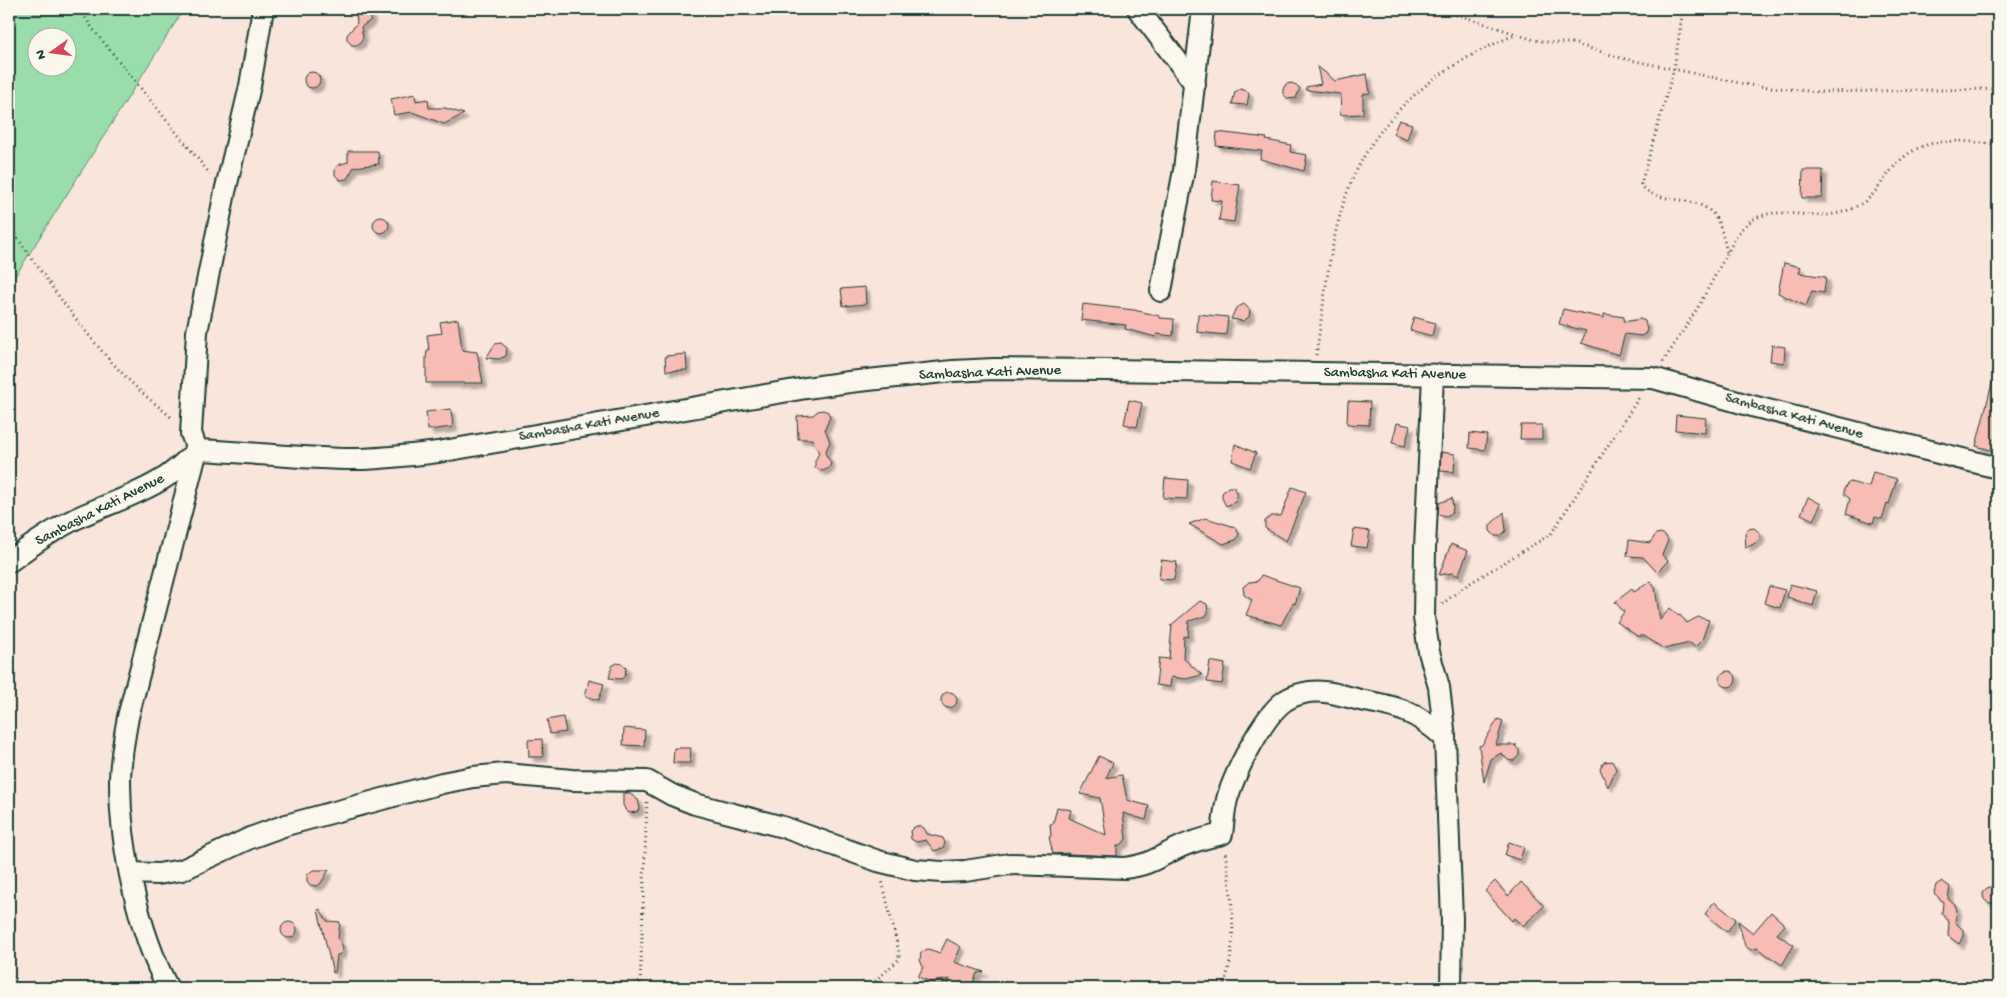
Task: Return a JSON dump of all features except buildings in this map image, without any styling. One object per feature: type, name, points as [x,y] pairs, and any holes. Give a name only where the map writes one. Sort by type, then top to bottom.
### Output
[{"type":"street","points":[[168,988],[157,967],[140,919],[130,873],[122,816],[120,782],[122,752],[128,717],[194,442],[197,332],[225,192],[250,86],[263,9]]},
{"type":"street","points":[[1138,9],[1195,84]]},
{"type":"street","points":[[1160,292],[1184,170],[1204,9]]},
{"type":"street","name":"Sambasha Kati Avenue","points":[[9,562],[32,545],[75,519],[144,490],[162,480],[177,469],[194,442],[248,452],[319,458],[398,457],[438,452],[806,388],[953,371],[994,369],[1653,378],[1760,408],[1998,468]]},
{"type":"street","points":[[1433,376],[1424,618],[1429,652],[1439,687],[1445,738],[1452,918],[1451,988]]},
{"type":"street","points":[[130,873],[158,874],[182,870],[250,838],[286,825],[433,785],[473,776],[506,774],[572,780],[647,781],[694,804],[783,827],[878,861],[914,870],[965,871],[1010,864],[1124,868],[1141,866],[1194,841],[1222,834],[1227,797],[1240,765],[1273,712],[1286,700],[1306,692],[1326,693],[1389,706],[1410,712],[1428,723],[1445,738]]},
{"type":"path","points":[[80,9],[92,28],[225,192]]},
{"type":"path","points":[[1421,9],[1462,16],[1516,35],[1545,42],[1573,43],[1621,58],[1749,85],[1818,92],[1998,89]]},
{"type":"path","points":[[1683,9],[1674,69],[1641,184],[1645,191],[1651,194],[1691,202],[1704,207],[1715,217],[1727,252]]},
{"type":"path","points":[[1314,373],[1335,234],[1343,203],[1354,176],[1368,150],[1400,108],[1437,76],[1474,53],[1516,35]]},
{"type":"path","points":[[1424,618],[1466,585],[1551,534],[1624,418],[1653,378],[1698,309],[1727,252],[1744,224],[1766,213],[1831,214],[1842,212],[1867,200],[1904,157],[1934,142],[1952,140],[1998,145]]},
{"type":"path","points":[[9,226],[93,341],[135,386],[194,442]]},
{"type":"path","points":[[640,988],[647,781]]},
{"type":"path","points":[[1222,834],[1234,918],[1232,957],[1224,988]]},
{"type":"path","points":[[868,988],[894,966],[899,960],[900,952],[878,861]]},
{"type":"green space","points":[[9,9],[184,9],[9,286]]}]
